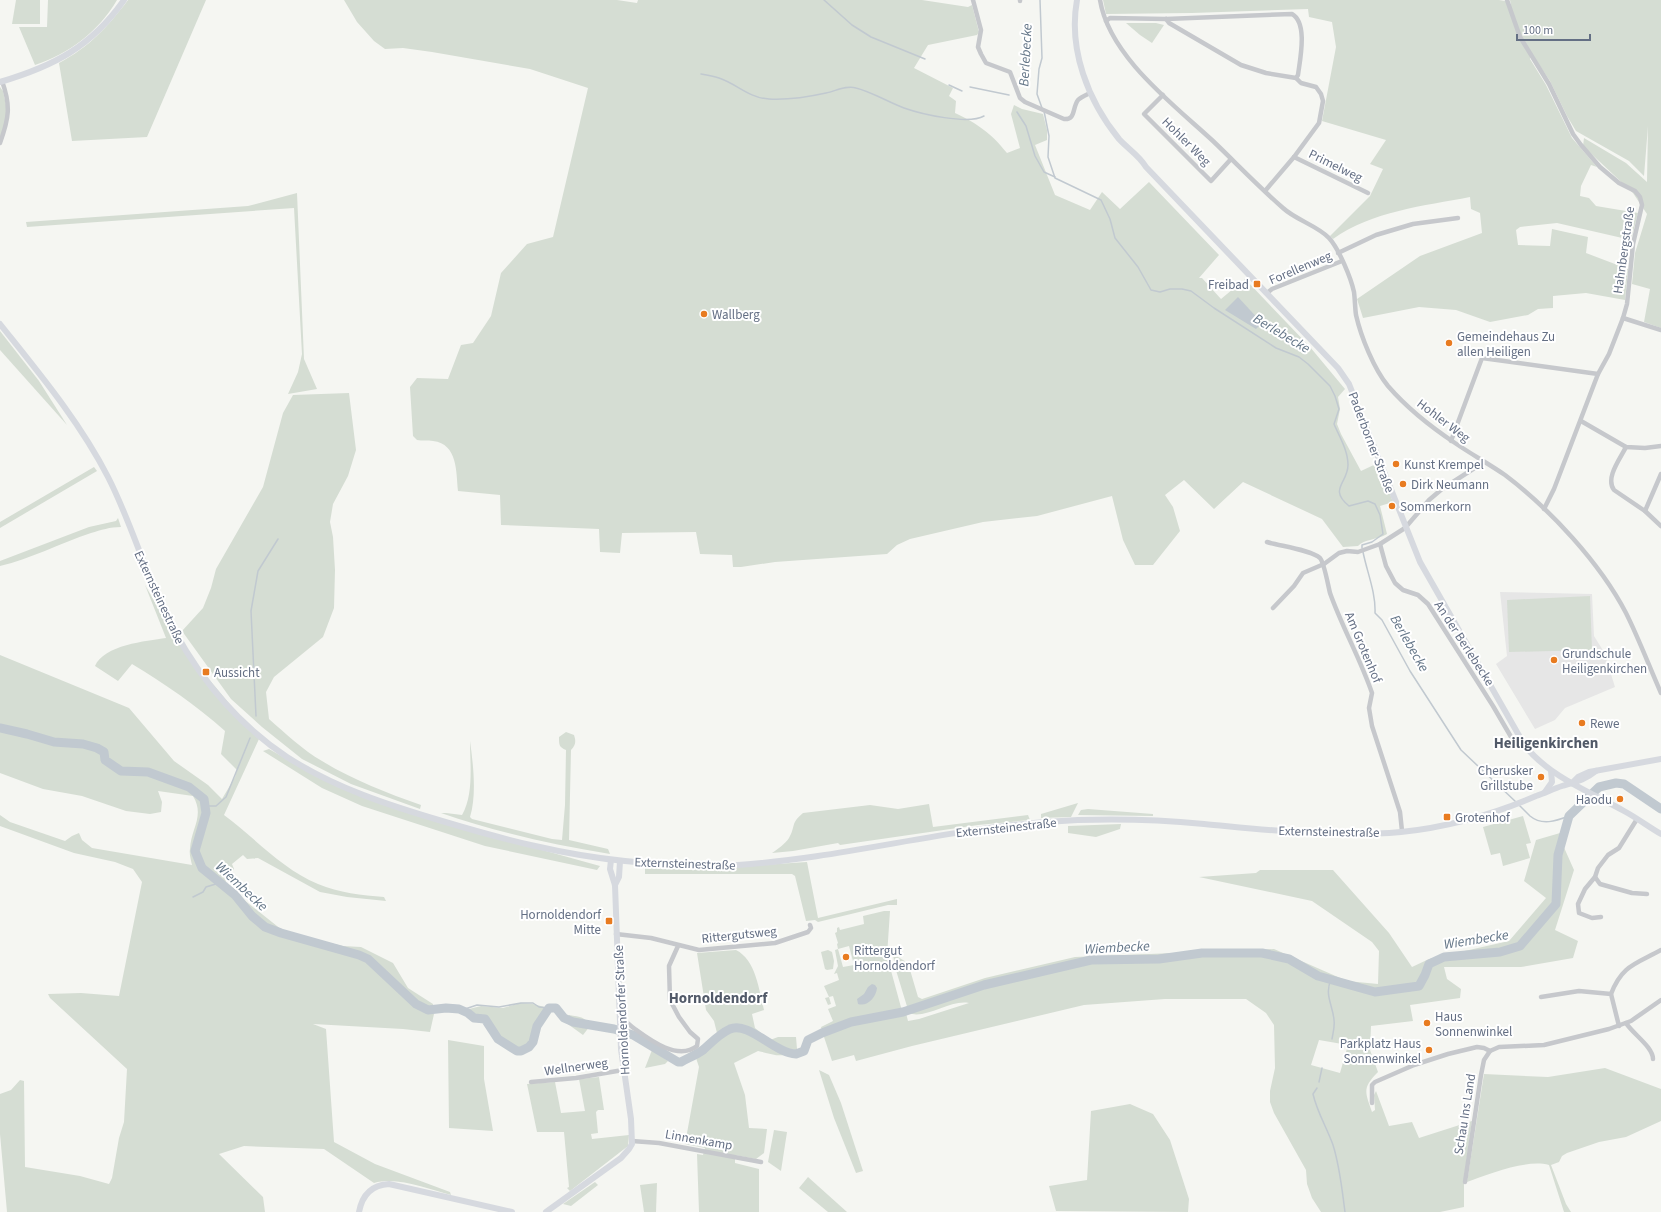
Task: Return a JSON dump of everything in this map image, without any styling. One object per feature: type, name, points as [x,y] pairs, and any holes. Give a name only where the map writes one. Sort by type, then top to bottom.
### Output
[{"type":"main road","points":[[1,81],[49,65],[71,52],[96,33],[116,12],[124,0]]},
{"type":"main road","name":"Paderborner Straße","points":[[1077,0],[1075,26],[1079,62],[1090,93],[1110,127],[1126,146],[1141,159],[1146,167],[1338,368],[1349,384],[1412,546],[1427,576],[1523,744],[1532,755],[1551,770],[1661,834]]},
{"type":"main road","name":"Externsteinestraße","points":[[0,324],[83,433],[108,478],[156,593],[185,650],[220,697],[248,726],[271,746],[319,776],[361,795],[406,810],[512,841],[611,860],[668,865],[712,866],[805,858],[1009,825],[1071,820],[1161,821],[1328,834],[1402,832],[1467,821],[1510,807],[1572,783],[1581,775],[1661,759]]},
{"type":"main road","points":[[1544,793],[1552,782],[1551,770]]},
{"type":"main road","name":"Hornoldendorfer Straße","points":[[611,860],[610,869],[615,885],[620,1038],[623,1070],[629,1101],[632,1141]]},
{"type":"main road","name":"Hornoldendorfer Straße","points":[[615,885],[618,877],[620,861]]},
{"type":"main road","points":[[546,1212],[621,1158],[629,1150],[632,1141]]},
{"type":"main road","points":[[359,1212],[361,1203],[368,1192],[377,1186],[388,1184],[512,1212]]},
{"type":"street","points":[[973,0],[981,30],[978,47],[981,54],[986,63],[1010,72],[1020,98],[1030,105],[1069,120],[1072,117],[1078,100],[1090,93]]},
{"type":"street","name":"Hohler Weg","points":[[1100,0],[1106,21],[1120,47],[1163,95],[1290,214],[1328,237],[1342,261],[1354,291],[1358,320],[1371,358],[1378,373],[1388,386],[1410,408],[1451,440],[1505,475],[1544,509],[1582,550],[1613,591],[1639,640],[1661,693]]},
{"type":"street","name":"Hahnbergstraße","points":[[1507,0],[1520,37],[1548,84],[1573,134],[1600,167],[1620,183],[1635,191],[1640,197],[1642,204],[1633,244],[1627,304],[1623,318],[1609,354],[1598,374],[1554,489],[1544,509]]},
{"type":"street","points":[[1106,21],[1110,18],[1166,19],[1292,14],[1296,16],[1299,21],[1302,33],[1298,75],[1296,78]]},
{"type":"street","points":[[1166,19],[1169,23],[1241,65],[1266,73],[1296,78],[1301,83],[1316,87],[1322,94],[1323,101],[1319,123],[1294,157],[1265,192]]},
{"type":"street","points":[[0,143],[6,125],[9,104],[1,81]]},
{"type":"street","name":"Hohler Weg","points":[[1163,95],[1144,114],[1211,181],[1231,159]]},
{"type":"street","name":"Primelweg","points":[[1294,157],[1368,193]]},
{"type":"street","points":[[1338,253],[1376,235],[1413,224],[1458,218]]},
{"type":"street","name":"Forellenweg","points":[[1267,293],[1272,289],[1342,261]]},
{"type":"street","points":[[1623,318],[1661,330]]},
{"type":"street","points":[[1451,440],[1482,358],[1598,374]]},
{"type":"street","points":[[1581,421],[1626,447],[1645,448],[1661,446]]},
{"type":"street","points":[[1626,447],[1611,478],[1612,487],[1614,490],[1645,511],[1661,526]]},
{"type":"street","points":[[1273,608],[1294,586],[1303,573],[1324,564],[1339,553],[1347,551],[1358,552],[1380,544],[1405,528],[1429,500],[1442,489],[1484,462]]},
{"type":"street","points":[[1645,511],[1661,474]]},
{"type":"street","points":[[1267,542],[1306,551],[1318,556],[1324,564]]},
{"type":"street","name":"An der Berlebecke","points":[[1380,544],[1386,566],[1395,583],[1404,590],[1418,595],[1428,604],[1493,706],[1514,742]]},
{"type":"street","name":"Am Grotenhof","points":[[1324,564],[1324,570],[1333,601],[1372,693],[1369,708],[1372,726],[1400,812],[1402,832]]},
{"type":"street","points":[[1601,918],[1582,915],[1578,910],[1581,896],[1595,877],[1608,855],[1619,848],[1637,819]]},
{"type":"street","points":[[1595,877],[1600,884],[1632,893],[1647,894]]},
{"type":"street","name":"Rittergutsweg","points":[[616,934],[651,938],[678,946],[699,950],[775,943],[808,932],[811,928],[810,925]]},
{"type":"street","points":[[620,1018],[625,1020],[647,1038],[672,1050],[685,1052],[697,1046],[698,1039],[689,1031],[678,1017],[670,1000],[669,966],[678,946]]},
{"type":"street","points":[[1618,1026],[1611,994],[1617,981],[1625,970],[1661,950]]},
{"type":"street","points":[[1654,954],[1661,955]]},
{"type":"street","points":[[1541,997],[1579,991],[1611,994]]},
{"type":"street","points":[[1372,1103],[1372,1085],[1390,1074],[1448,1054],[1477,1048],[1484,1048],[1490,1051],[1498,1047],[1544,1045],[1585,1036],[1626,1023],[1661,1000]]},
{"type":"street","points":[[1626,1023],[1632,1032],[1652,1052],[1653,1059]]},
{"type":"street","name":"Schau Ins Land","points":[[1465,1182],[1481,1075],[1484,1060],[1490,1051]]},
{"type":"street","name":"Wellnerweg","points":[[531,1082],[576,1078],[623,1070]]},
{"type":"street","name":"Linnenkamp","points":[[632,1141],[659,1143],[761,1162]]},
{"type":"shaded area","points":[[16,0],[40,0],[40,24],[12,24]]},
{"type":"shaded area","points":[[48,0],[117,0],[101,22],[82,40],[60,55],[35,65],[19,27],[47,27]]},
{"type":"shaded area","points":[[128,0],[206,0],[147,137],[72,141],[59,63],[70,57],[97,36]]},
{"type":"shaded area","points":[[344,0],[617,0],[637,3],[638,0],[922,0],[968,7],[972,5],[979,32],[977,35],[928,45],[914,68],[953,88],[949,96],[956,101],[955,113],[984,130],[1007,153],[1020,148],[1011,114],[1014,105],[1022,109],[1043,114],[1047,130],[1047,140],[1035,145],[1055,195],[1090,210],[1102,192],[1120,209],[1149,182],[1219,255],[1199,278],[1202,278],[1221,299],[1245,279],[1310,347],[1345,389],[1338,397],[1340,409],[1337,424],[1361,471],[1378,463],[1393,502],[1380,506],[1387,534],[1364,542],[1358,546],[1343,547],[1322,519],[1243,482],[1214,509],[1184,480],[1165,495],[1173,507],[1180,531],[1153,565],[1135,565],[1123,540],[1112,496],[1037,516],[983,522],[910,539],[897,545],[887,554],[775,562],[741,567],[733,567],[732,555],[700,554],[696,532],[622,533],[620,553],[600,552],[599,529],[501,525],[500,495],[458,491],[454,460],[447,447],[441,443],[433,441],[417,440],[413,436],[410,387],[417,378],[448,379],[461,345],[473,343],[491,316],[501,273],[527,244],[553,237],[588,88],[530,69],[403,48],[385,49],[374,41],[357,22]]},
{"type":"shaded area","points":[[1103,0],[1499,0],[1505,1],[1511,5],[1510,0],[1661,0],[1661,328],[1644,322],[1650,289],[1632,284],[1635,253],[1647,214],[1633,193],[1583,146],[1584,138],[1626,163],[1647,182],[1648,126],[1644,176],[1629,161],[1576,131],[1550,81],[1530,51],[1530,59],[1546,85],[1572,138],[1597,167],[1591,165],[1581,186],[1580,196],[1589,198],[1596,206],[1638,213],[1631,240],[1557,223],[1520,227],[1516,230],[1518,245],[1550,246],[1552,229],[1588,237],[1586,253],[1628,269],[1625,300],[1586,293],[1553,296],[1553,308],[1538,309],[1528,315],[1490,322],[1456,310],[1419,307],[1363,318],[1357,299],[1420,256],[1482,233],[1480,213],[1471,209],[1470,197],[1417,207],[1381,216],[1364,222],[1333,239],[1330,236],[1370,196],[1383,169],[1370,164],[1386,140],[1322,121],[1336,47],[1332,22],[1309,17],[1308,9],[1106,14]]},
{"type":"shaded area","points":[[1126,23],[1156,23],[1164,25],[1152,43]]},
{"type":"shaded area","points":[[0,87],[3,91],[8,114],[0,143]]},
{"type":"shaded area","points":[[297,193],[304,359],[317,389],[288,394],[298,372],[302,354],[294,208],[27,227],[26,222],[248,206]]},
{"type":"shaded area","points":[[1238,297],[1262,323],[1256,329],[1225,310]]},
{"type":"shaded area","points":[[0,331],[39,381],[67,425],[0,350]]},
{"type":"shaded area","points":[[349,393],[356,450],[348,476],[333,504],[330,522],[333,537],[335,570],[334,608],[323,637],[274,677],[266,692],[269,719],[301,747],[315,757],[370,786],[421,805],[420,809],[351,784],[302,759],[262,727],[231,699],[182,631],[203,608],[211,588],[216,569],[263,487],[283,413],[293,395]]},
{"type":"shaded area","points":[[94,467],[97,471],[0,528],[0,522]]},
{"type":"shaded area","points":[[118,518],[121,527],[109,528],[91,533],[12,563],[0,566],[0,561],[89,527],[116,521]]},
{"type":"shaded area","points":[[145,585],[177,641],[259,739],[224,815],[281,862],[305,878],[334,890],[384,897],[386,901],[347,897],[320,892],[258,858],[247,859],[243,855],[232,864],[234,869],[224,884],[282,930],[343,946],[361,947],[393,963],[408,988],[433,1004],[433,1010],[430,1013],[434,1014],[430,1032],[313,1024],[326,1029],[334,1142],[375,1164],[450,1192],[451,1195],[402,1182],[383,1181],[374,1183],[324,1149],[244,1146],[219,1154],[263,1197],[265,1212],[7,1212],[0,1134],[0,1094],[11,1090],[20,1080],[24,1081],[25,1167],[80,1176],[109,1184],[112,1178],[119,1138],[124,1122],[127,1069],[50,998],[48,994],[81,993],[119,996],[142,882],[133,869],[115,862],[74,853],[0,826],[0,815],[10,822],[65,841],[79,833],[82,840],[92,848],[192,865],[190,851],[198,810],[193,796],[158,791],[162,802],[161,812],[150,814],[126,811],[82,796],[43,789],[0,773],[0,655],[129,708],[174,761],[208,785],[222,799],[235,777],[237,770],[221,754],[225,731],[192,704],[132,664],[118,681],[95,666],[107,653],[126,645],[166,638]]},
{"type":"shaded area","name":"Grundschule Heiligenkirchen","points":[[1500,592],[1592,594],[1594,636],[1604,652],[1615,687],[1565,708],[1555,720],[1535,729],[1496,664],[1507,656]]},
{"type":"shaded area","points":[[1590,596],[1592,650],[1509,652],[1507,600]]},
{"type":"shaded area","points":[[566,732],[574,735],[575,741],[575,745],[571,750],[569,840],[608,849],[610,854],[525,837],[441,813],[462,815],[466,807],[470,788],[470,741],[474,789],[470,817],[472,819],[552,839],[562,840],[565,805],[566,750],[560,745],[559,737]]},
{"type":"shaded area","points":[[269,749],[340,788],[466,829],[600,866],[597,870],[485,846],[362,806],[322,788],[263,751]]},
{"type":"shaded area","points":[[1078,803],[1071,817],[1041,818],[1041,814]]},
{"type":"shaded area","points":[[929,804],[933,827],[1028,815],[1030,820],[978,825],[840,845],[838,843],[772,853],[787,840],[795,823],[803,813],[870,805],[898,809]]},
{"type":"shaded area","points":[[1088,809],[1153,814],[1153,816],[1078,815],[1081,810]]},
{"type":"shaded area","points":[[1523,816],[1531,843],[1526,844],[1530,858],[1503,866],[1500,853],[1491,855],[1483,827]]},
{"type":"shaded area","points":[[1121,824],[1120,829],[1096,837],[1068,833],[1068,826]]},
{"type":"shaded area","points":[[1567,831],[1562,843],[1574,870],[1555,930],[1578,941],[1573,958],[1521,967],[1444,967],[1447,979],[1461,989],[1460,998],[1410,1005],[1413,1021],[1371,1026],[1370,1050],[1378,1072],[1369,1082],[1366,1090],[1372,1112],[1375,1110],[1374,1095],[1376,1091],[1389,1126],[1412,1122],[1419,1138],[1472,1121],[1464,1178],[1464,1207],[1440,1212],[1321,1212],[1312,1198],[1307,1184],[1306,1170],[1274,1113],[1270,1102],[1270,1091],[1275,1068],[1274,1025],[1266,1013],[1246,999],[1165,999],[1084,1005],[912,1046],[856,1061],[854,1055],[832,1061],[823,1034],[853,1023],[906,1013],[908,1021],[919,1019],[969,1003],[954,1004],[923,1014],[909,1013],[895,967],[893,954],[908,963],[918,997],[922,999],[985,978],[1075,957],[1274,949],[1347,981],[1378,984],[1379,951],[1372,942],[1312,901],[1199,877],[1256,873],[1260,870],[1333,870],[1389,933],[1412,967],[1429,959],[1509,941],[1546,898],[1524,881],[1536,840]],"holes":[[[1319,1040],[1348,1045],[1340,1073],[1311,1065]]]},
{"type":"shaded area","points":[[807,862],[818,918],[897,899],[897,905],[888,905],[818,922],[815,920],[806,921],[795,876],[792,874],[645,874],[645,868],[720,868]]},
{"type":"shaded area","points":[[890,911],[887,956],[902,1011],[842,1023],[822,1031],[821,1027],[833,1021],[828,1009],[836,1006],[833,996],[829,997],[824,986],[839,980],[837,973],[834,974],[838,966],[835,950],[838,949],[835,933],[837,932],[837,928],[839,927],[840,930],[864,924],[863,916]],"holes":[[[849,946],[854,965],[843,967],[838,949]]]},
{"type":"shaded area","points":[[736,950],[748,961],[756,976],[764,1010],[752,1014],[755,1028],[770,1040],[778,1037],[796,1037],[797,1049],[783,1055],[774,1055],[758,1051],[734,1063],[745,1095],[749,1128],[767,1129],[764,1153],[756,1159],[735,1155],[735,1163],[759,1169],[759,1212],[699,1212],[697,1154],[703,1155],[705,1148],[685,1144],[699,1067],[694,1052],[717,1033],[714,1021],[706,1010],[697,953]]},
{"type":"shaded area","points":[[828,950],[832,952],[834,961],[833,969],[827,970],[825,969],[821,952]]},
{"type":"shaded area","points":[[872,984],[877,988],[873,998],[868,1003],[861,1005],[858,1004],[857,999],[864,994],[868,987]]},
{"type":"shaded area","points":[[829,997],[831,1004],[828,1005],[825,998]]},
{"type":"shaded area","points":[[521,1003],[533,1004],[548,1008],[536,1024],[528,1046],[521,1050],[500,1038],[485,1017],[478,1019],[465,1010],[481,1006],[503,1008]]},
{"type":"shaded area","points":[[569,1015],[586,1020],[590,1026],[583,1035],[565,1022]]},
{"type":"shaded area","points":[[448,1040],[484,1046],[484,1079],[493,1131],[449,1128]]},
{"type":"shaded area","points":[[652,1050],[668,1061],[665,1064],[645,1068]]},
{"type":"shaded area","points":[[1605,1068],[1661,1089],[1661,1121],[1626,1137],[1599,1142],[1567,1153],[1562,1156],[1559,1162],[1551,1165],[1566,1204],[1571,1212],[1564,1212],[1549,1165],[1530,1164],[1508,1168],[1467,1182],[1484,1074],[1548,1077]]},
{"type":"shaded area","points":[[819,1070],[829,1075],[841,1103],[863,1171],[856,1173],[834,1118]]},
{"type":"shaded area","points":[[599,1077],[604,1110],[598,1110],[596,1112],[598,1133],[591,1134],[592,1139],[629,1135],[628,1146],[570,1191],[567,1188],[569,1187],[564,1132],[537,1132],[527,1084],[555,1082],[561,1113],[585,1111],[579,1079]]},
{"type":"shaded area","points":[[1130,1104],[1153,1114],[1170,1140],[1189,1199],[1188,1212],[1056,1211],[1049,1186],[1087,1180],[1091,1111]]},
{"type":"shaded area","points":[[774,1130],[787,1132],[781,1171],[768,1162]]},
{"type":"shaded area","points":[[808,1177],[847,1212],[828,1212],[799,1188]]},
{"type":"shaded area","points":[[595,1182],[598,1185],[571,1206],[563,1204]]},
{"type":"shaded area","points":[[657,1183],[656,1212],[644,1212],[640,1185]]},
{"type":"waterway","points":[[824,0],[852,25],[871,37],[925,59]]},
{"type":"waterway","name":"Berlebecke","points":[[1040,0],[1042,58],[1039,69],[1037,94],[1042,108]]},
{"type":"waterway","points":[[701,74],[719,78],[762,98],[798,98],[852,87],[868,92],[904,108],[933,116],[956,119],[977,118],[984,116]]},
{"type":"waterway","points":[[949,85],[962,91]]},
{"type":"waterway","points":[[970,87],[1009,95]]},
{"type":"waterway","name":"Berlebecke","points":[[1044,111],[1049,136],[1048,157],[1055,178],[1101,200],[1110,219],[1115,238],[1138,267],[1151,290],[1160,292],[1170,289],[1191,291],[1214,308],[1276,348],[1299,357],[1330,386],[1339,409],[1334,424],[1348,459],[1347,471],[1339,490],[1340,495],[1349,506],[1368,501],[1375,504],[1380,515],[1383,534],[1372,542],[1362,545],[1362,548]]},
{"type":"waterway","points":[[1017,112],[1026,126],[1035,156],[1044,172],[1055,177]]},
{"type":"waterway","points":[[256,716],[251,611],[258,571],[278,539]]},
{"type":"waterway","name":"Berlebecke","points":[[1363,552],[1373,590],[1375,613],[1382,620],[1410,671],[1461,750],[1516,802]]},
{"type":"waterway","name":"Wiembecke","points":[[0,728],[54,742],[83,744],[97,748],[104,752],[105,760],[121,771],[148,772],[189,787],[204,799],[206,813],[195,851],[202,868],[235,895],[252,916],[265,927],[281,933],[359,955],[368,959],[416,1004],[428,1010],[446,1008],[459,1009],[468,1013],[474,1018],[485,1019],[498,1039],[517,1051],[521,1051],[529,1047],[533,1042],[537,1026],[549,1008],[556,1008],[564,1018],[573,1022],[614,1029],[633,1035],[678,1062],[681,1062],[700,1052],[726,1031],[737,1028],[745,1029],[779,1049],[796,1054],[804,1051],[808,1040],[851,1022],[903,1012],[984,985],[1091,960],[1159,959],[1202,953],[1262,953],[1289,959],[1318,976],[1375,992],[1419,986],[1429,964],[1444,957],[1500,952],[1520,946],[1556,904],[1558,855],[1569,816],[1599,787],[1616,783],[1624,784],[1661,809]]},
{"type":"waterway","points":[[205,806],[216,806],[226,797],[250,738]]},
{"type":"waterway","name":"Berlebecke","points":[[1518,804],[1530,816],[1539,821],[1549,822],[1569,816]]},
{"type":"waterway","points":[[193,897],[203,892],[206,887],[219,883]]},
{"type":"waterway","points":[[1331,980],[1328,990],[1334,1023],[1332,1039]]},
{"type":"waterway","name":"Wiembecke","points":[[462,1010],[477,1005],[499,1007],[521,1003],[533,1003],[539,1007],[549,1008]]},
{"type":"waterway","points":[[1319,1082],[1322,1068]]},
{"type":"waterway","points":[[1317,1088],[1313,1094],[1333,1145],[1345,1212]]},
{"type":"place","name":"Freibad","points":[[1257,284]]},
{"type":"place","name":"Wallberg","points":[[704,314]]},
{"type":"place","name":"Gemeindehaus Zu allen Heiligen","points":[[1449,343]]},
{"type":"place","name":"Kunst Krempel","points":[[1396,464]]},
{"type":"place","name":"Dirk Neumann","points":[[1403,484]]},
{"type":"place","name":"Sommerkorn","points":[[1392,506]]},
{"type":"place","name":"Grundschule Heiligenkirchen","points":[[1554,660]]},
{"type":"place","name":"Aussicht","points":[[206,672]]},
{"type":"place","name":"Rewe","points":[[1582,723]]},
{"type":"place","name":"Cherusker Grillstube","points":[[1541,777]]},
{"type":"place","name":"Haodu","points":[[1620,799]]},
{"type":"place","name":"Grotenhof","points":[[1447,817]]},
{"type":"place","name":"Hornoldendorf Mitte","points":[[609,921]]},
{"type":"place","name":"Rittergut Hornoldendorf","points":[[846,957]]},
{"type":"place","name":"Haus Sonnenwinkel","points":[[1427,1023]]},
{"type":"place","name":"Parkplatz Haus Sonnenwinkel","points":[[1429,1050]]},
{"type":"district","name":"Heiligenkirchen","points":[[1546,743]]},
{"type":"district","name":"Hornoldendorf","points":[[718,998]]}]
